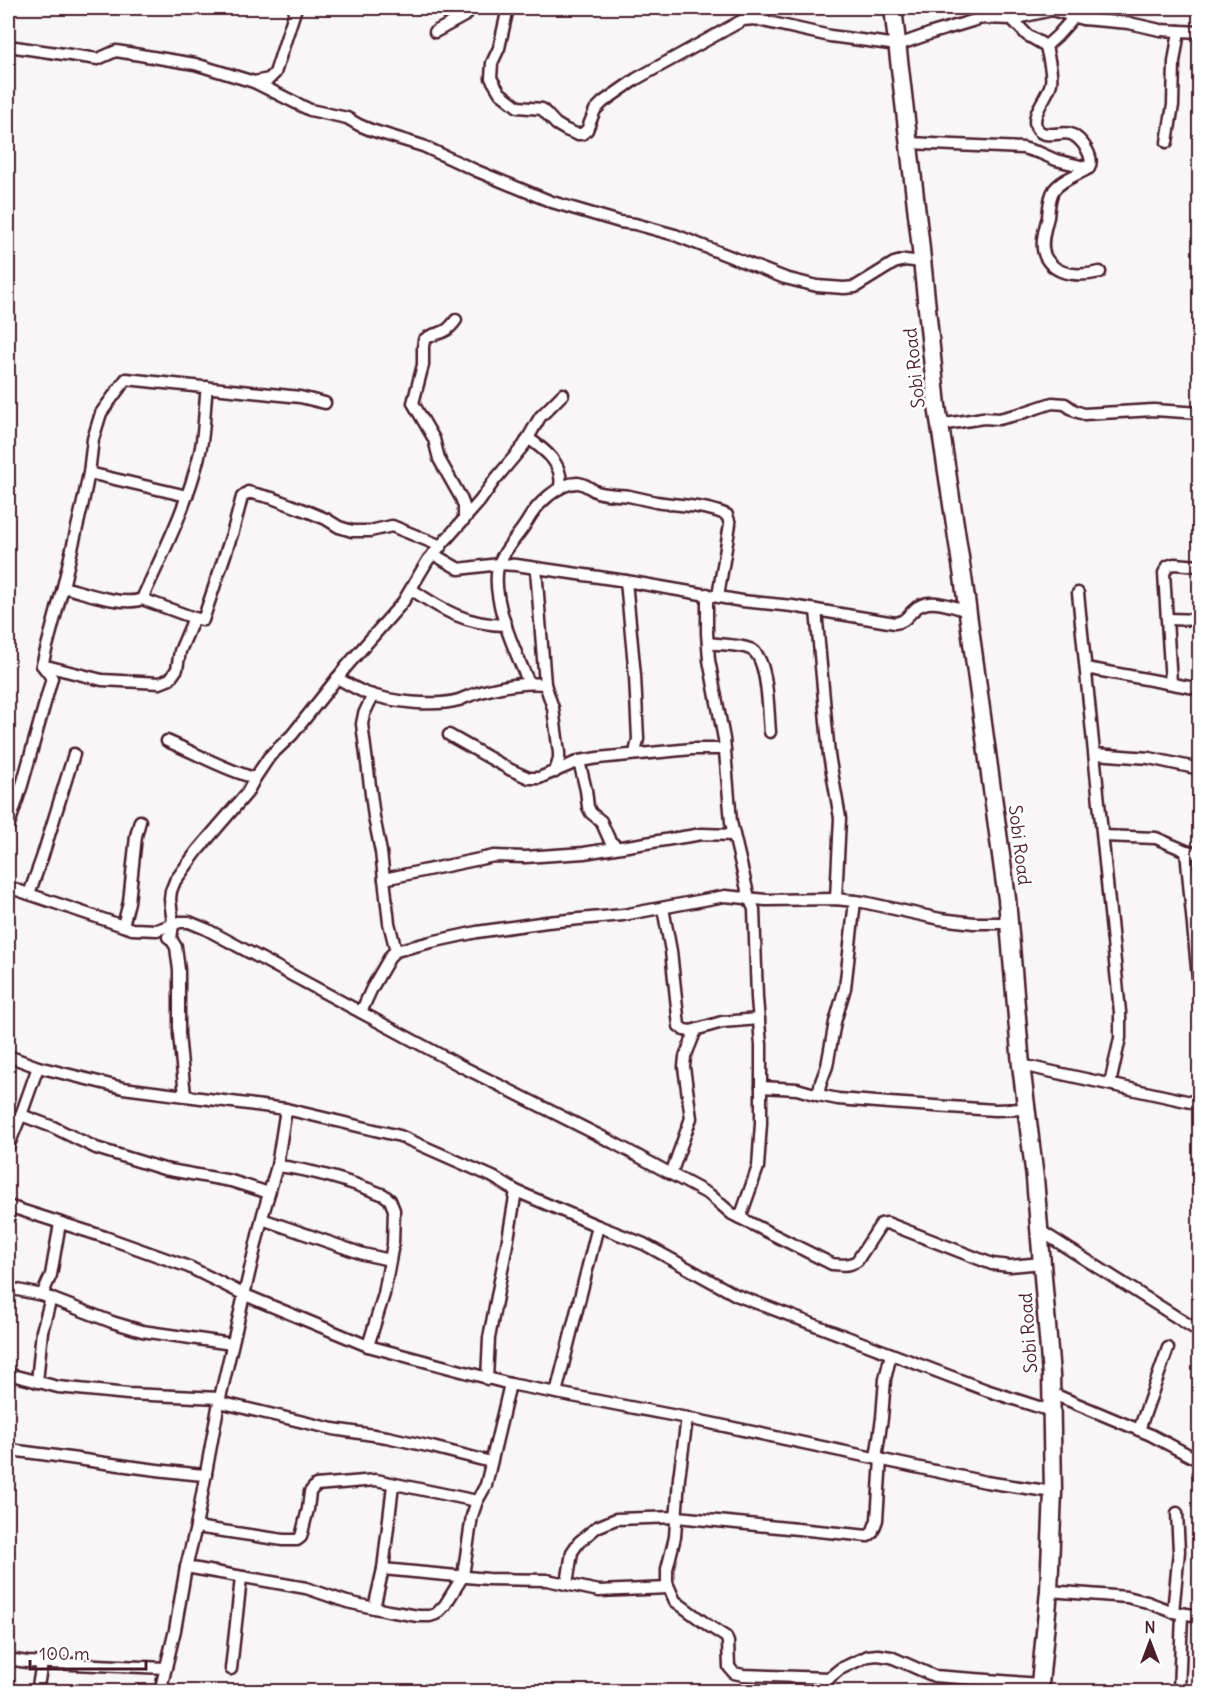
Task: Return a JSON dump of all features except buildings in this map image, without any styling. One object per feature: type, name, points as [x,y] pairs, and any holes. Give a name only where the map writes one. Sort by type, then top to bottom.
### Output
[{"type":"highway","name":"Sobi Road","points":[[893,8],[934,386],[968,611],[1007,899],[1021,1065],[1033,1159],[1051,1393],[1053,1492],[1049,1591],[1040,1688]]},
{"type":"street","points":[[254,82],[269,79],[275,74],[296,8]]},
{"type":"street","points":[[435,32],[466,15],[469,8]]},
{"type":"street","points":[[508,8],[500,48],[492,63],[491,78],[500,93],[512,104],[542,110],[556,124],[576,134],[582,134],[587,130],[597,107],[636,79],[743,20],[754,19],[830,36],[898,45],[982,18],[1012,19],[1052,10],[1078,18],[1129,23],[1160,30],[1200,32]]},
{"type":"street","points":[[1046,46],[1078,18],[1091,15],[1096,8]]},
{"type":"street","points":[[1012,19],[1027,34],[1046,46]]},
{"type":"street","points":[[1167,142],[1173,105],[1174,62],[1179,31]]},
{"type":"street","points":[[8,46],[98,59],[116,51],[130,52],[195,64],[254,82],[310,110],[347,118],[365,127],[423,146],[552,202],[675,235],[785,278],[817,286],[855,287],[894,263],[905,260],[922,262]]},
{"type":"street","points":[[1046,46],[1051,84],[1036,111],[1037,127],[1040,132],[1046,134],[1068,133],[1074,136],[1087,150],[1092,163],[1089,168],[1065,181],[1055,189],[1052,195],[1043,246],[1045,258],[1067,274],[1085,276],[1100,272]]},
{"type":"street","points":[[909,143],[1023,148],[1056,160],[1089,168]]},
{"type":"street","points":[[456,320],[446,332],[424,340],[423,365],[413,404],[434,439],[439,459],[461,498],[464,506],[464,520]]},
{"type":"street","points":[[42,665],[63,587],[89,473],[93,439],[101,413],[126,380],[300,397],[325,403]]},
{"type":"street","points":[[142,599],[161,561],[187,496],[200,450],[207,387]]},
{"type":"street","points":[[171,939],[173,924],[170,899],[175,881],[198,850],[247,794],[269,757],[292,735],[337,678],[403,602],[437,550],[480,501],[524,445],[540,417],[563,394]]},
{"type":"street","points":[[940,425],[983,418],[999,419],[1052,403],[1065,404],[1084,414],[1154,410],[1200,413]]},
{"type":"street","points":[[528,438],[552,457],[561,479],[560,487]]},
{"type":"street","points":[[89,473],[187,496]]},
{"type":"street","points":[[529,683],[497,595],[499,564],[530,515],[541,502],[560,487],[578,483],[586,484],[605,494],[696,506],[727,515],[730,524],[712,595],[708,644],[725,749],[733,835],[749,898],[754,909],[761,1046],[761,1123],[758,1167],[740,1218]]},
{"type":"street","points":[[63,587],[126,602],[142,599],[203,620],[242,497],[248,492],[309,512],[351,531],[370,531],[392,526],[437,550],[459,569],[499,564],[626,580],[742,601],[895,623],[901,622],[920,604],[938,603],[968,611]]},
{"type":"street","points":[[1171,683],[1164,573],[1174,564],[1200,566]]},
{"type":"street","points":[[536,569],[546,684],[553,708],[559,759],[555,772]]},
{"type":"street","points":[[626,580],[635,676],[638,739],[635,754]]},
{"type":"street","points":[[411,589],[438,608],[463,618],[506,625]]},
{"type":"street","points":[[1078,593],[1120,1020],[1120,1038],[1110,1084]]},
{"type":"street","points":[[816,610],[829,755],[840,818],[836,899]]},
{"type":"street","points":[[42,665],[102,680],[160,683],[170,679],[177,669],[180,651],[194,618]]},
{"type":"street","points":[[1168,619],[1200,620]]},
{"type":"street","points":[[708,644],[751,649],[757,654],[765,679],[770,732]]},
{"type":"street","points":[[8,828],[52,678],[42,665]]},
{"type":"street","points":[[1086,668],[1200,689]]},
{"type":"street","points":[[337,678],[365,693],[387,699],[422,703],[458,700],[483,691],[529,683],[546,684]]},
{"type":"street","points":[[374,695],[364,714],[362,724],[389,923],[396,951]]},
{"type":"street","points":[[448,735],[529,778],[539,778],[575,763],[635,754],[692,749],[725,749]]},
{"type":"street","points":[[638,739],[651,753]]},
{"type":"street","points":[[167,741],[219,765],[255,778]]},
{"type":"street","points":[[29,894],[74,754]]},
{"type":"street","points":[[1095,754],[1149,758],[1200,769]]},
{"type":"street","points":[[559,759],[575,763]]},
{"type":"street","points":[[575,763],[586,790],[588,807],[591,813],[601,821],[610,841],[617,847]]},
{"type":"street","points":[[123,926],[129,902],[136,836],[140,821]]},
{"type":"street","points":[[384,879],[494,856],[525,857],[584,853],[702,834],[733,835]]},
{"type":"street","points":[[1103,836],[1156,837],[1186,851],[1200,854]]},
{"type":"street","points":[[1186,851],[1200,1000]]},
{"type":"street","points":[[8,887],[132,929],[158,930],[180,922],[189,922],[206,929],[459,1065],[710,1194],[727,1210],[740,1218],[832,1264],[844,1265],[857,1261],[880,1224],[887,1223],[992,1264],[1010,1266],[1042,1263]]},
{"type":"street","points":[[362,1012],[372,988],[391,955],[396,951],[477,932],[547,922],[623,915],[725,896],[796,901],[836,899],[940,919],[974,923],[1008,923]]},
{"type":"street","points":[[818,1095],[845,988],[855,902]]},
{"type":"street","points":[[663,908],[671,951],[679,1026],[684,1030],[696,1030],[722,1022],[759,1019]]},
{"type":"street","points":[[158,930],[171,939],[176,947],[179,970],[179,1034],[185,1095]]},
{"type":"street","points":[[672,1174],[691,1118],[684,1067],[685,1057],[696,1030]]},
{"type":"street","points":[[8,1056],[38,1067],[123,1088],[286,1109],[400,1136],[493,1177],[516,1191],[644,1244],[736,1295],[987,1390],[1051,1411]]},
{"type":"street","points":[[1021,1065],[1200,1104]]},
{"type":"street","points":[[8,1147],[38,1067]]},
{"type":"street","points":[[761,1087],[797,1089],[838,1099],[995,1110],[1026,1109]]},
{"type":"street","points":[[160,1692],[196,1527],[219,1400],[262,1219],[277,1166],[286,1109]]},
{"type":"street","points":[[21,1115],[53,1126],[96,1148],[164,1169],[231,1181],[269,1193]]},
{"type":"street","points":[[277,1166],[300,1168],[331,1176],[384,1194],[390,1200],[394,1210],[393,1244],[384,1294],[368,1346]]},
{"type":"street","points":[[487,1379],[489,1338],[516,1191]]},
{"type":"street","points":[[8,1206],[189,1267],[245,1295],[368,1346],[487,1379],[687,1418],[986,1482],[1053,1492]]},
{"type":"street","points":[[262,1219],[363,1254],[390,1260]]},
{"type":"street","points":[[36,1382],[46,1297],[60,1223]]},
{"type":"street","points":[[556,1393],[598,1226]]},
{"type":"street","points":[[1039,1230],[1200,1332]]},
{"type":"street","points":[[8,1288],[46,1297],[142,1331],[232,1344]]},
{"type":"street","points":[[1138,1430],[1168,1347]]},
{"type":"street","points":[[567,1584],[572,1552],[579,1542],[597,1527],[616,1520],[677,1516],[868,1536],[872,1533],[877,1520],[878,1459],[885,1379],[891,1354]]},
{"type":"street","points":[[8,1374],[58,1387],[219,1400],[333,1429],[387,1437],[491,1462]]},
{"type":"street","points":[[186,1567],[306,1588],[347,1602],[374,1608],[418,1616],[436,1614],[445,1605],[463,1576],[472,1516],[486,1485],[510,1384]]},
{"type":"street","points":[[1051,1393],[1138,1430],[1200,1461]]},
{"type":"street","points":[[687,1418],[679,1478],[675,1537],[667,1569],[668,1588],[675,1601],[726,1636],[729,1667],[734,1673],[829,1678]]},
{"type":"street","points":[[8,1450],[172,1473],[206,1475]]},
{"type":"street","points":[[196,1527],[297,1540],[301,1537],[310,1492],[316,1485],[376,1480],[477,1501]]},
{"type":"street","points":[[374,1608],[383,1569],[393,1485]]},
{"type":"street","points":[[1177,1513],[1179,1692]]},
{"type":"street","points":[[383,1569],[488,1579],[547,1580],[598,1591],[668,1588]]},
{"type":"street","points":[[231,1669],[241,1578]]},
{"type":"street","points":[[1049,1591],[1127,1597],[1177,1613],[1200,1616]]},
{"type":"street","points":[[821,1692],[829,1678],[840,1669],[868,1656],[878,1655],[891,1657],[934,1676],[1040,1688]]},
{"type":"street","points":[[8,1659],[42,1663],[166,1668]]},
{"type":"street","points":[[38,1692],[42,1663]]}]
